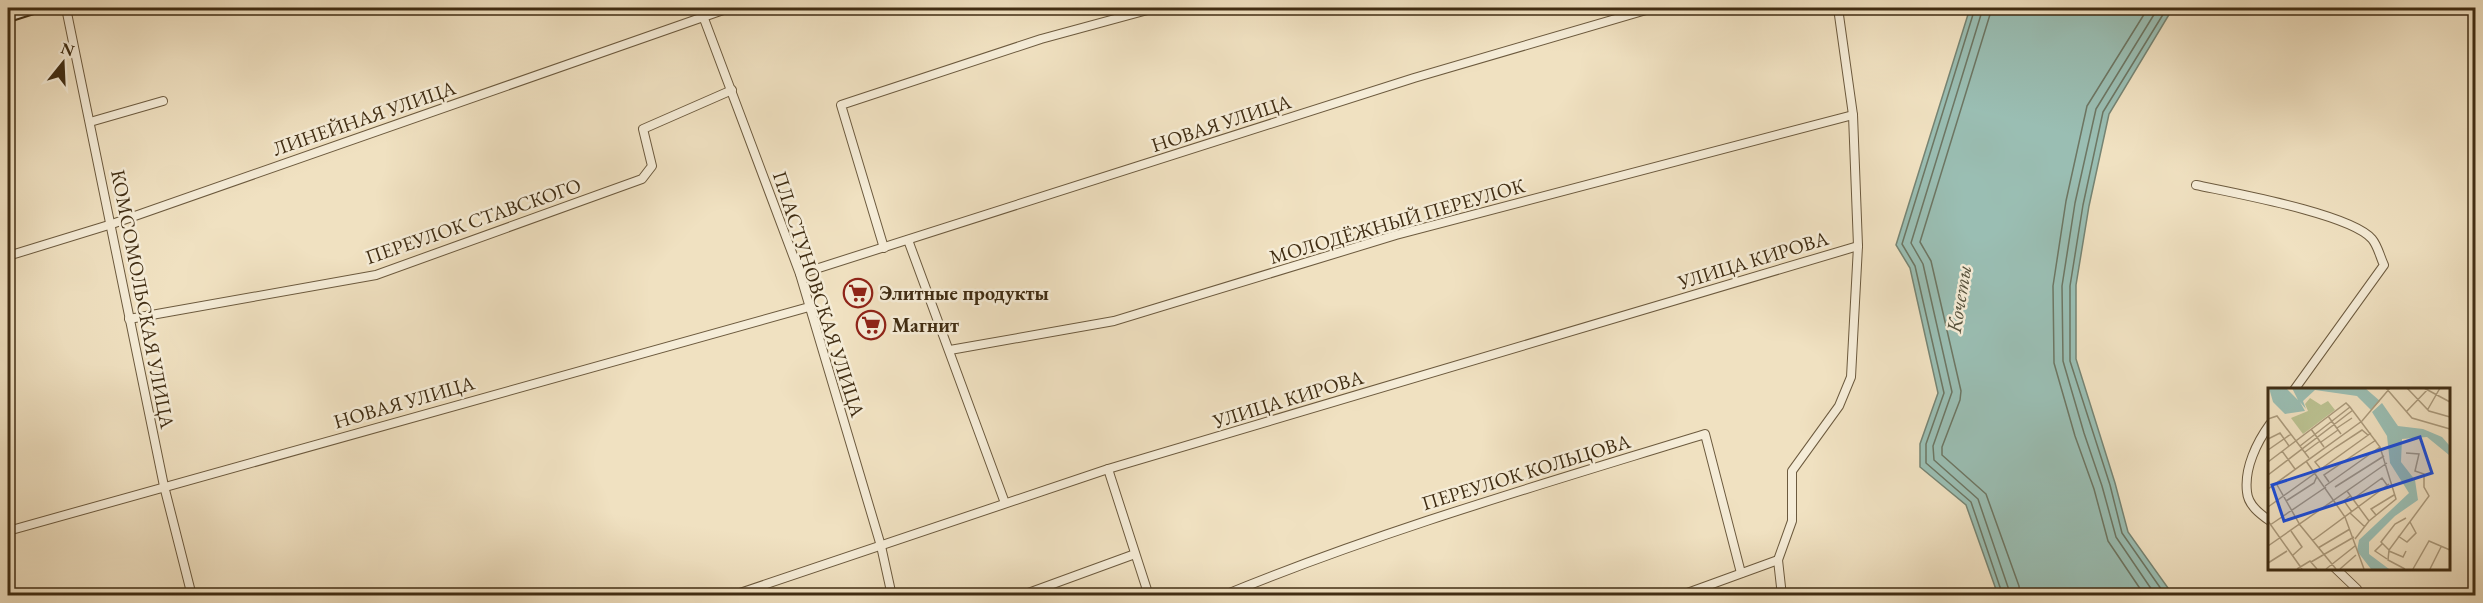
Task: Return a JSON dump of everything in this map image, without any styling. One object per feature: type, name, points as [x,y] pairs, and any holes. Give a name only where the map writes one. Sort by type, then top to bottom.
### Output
[{"type":"street","points":[[8,16],[33,8]]},
{"type":"street","name":"КОМСОМОЛЬСКАЯ УЛИЦА","points":[[66,8],[164,486],[192,596]]},
{"type":"street","name":"ЛИНЕЙНАЯ УЛИЦА","points":[[8,256],[112,224],[701,12],[729,8]]},
{"type":"street","points":[[884,248],[841,105],[1041,39],[1155,8]]},
{"type":"street","name":"НОВАЯ УЛИЦА","points":[[800,274],[1413,78],[1653,8]]},
{"type":"street","points":[[1782,596],[1778,560],[1792,521],[1792,471],[1839,406],[1851,377],[1858,246],[1853,115],[1838,8]]},
{"type":"street","name":"ПЛАСТУНОВСКАЯ УЛИЦА","points":[[701,12],[800,274],[881,546],[892,596]]},
{"type":"street","name":"ПЕРЕУЛОК СТАВСКОГО","points":[[129,319],[376,275],[642,179],[652,166],[643,129],[732,90]]},
{"type":"street","points":[[90,122],[163,101]]},
{"type":"street","name":"МОЛОДЁЖНЫЙ ПЕРЕУЛОК","points":[[950,350],[1114,321],[1396,236],[1853,115]]},
{"type":"street","points":[[2196,185],[2307,210],[2357,227],[2373,240],[2384,265],[2295,388]]},
{"type":"street","points":[[908,240],[1005,503]]},
{"type":"street","name":"УЛИЦА КИРОВА","points":[[730,596],[1108,469],[1858,246]]},
{"type":"street","name":"НОВАЯ УЛИЦА","points":[[8,531],[809,307]]},
{"type":"street","points":[[2268,427],[2257,441],[2249,472],[2247,493],[2257,512],[2268,520]]},
{"type":"street","name":"ПЕРЕУЛОК КОЛЬЦОВА","points":[[1222,596],[1280,572],[1434,518],[1705,434],[1741,573]]},
{"type":"street","points":[[1108,469],[1149,596]]},
{"type":"street","points":[[1020,596],[1135,554]]},
{"type":"street","points":[[1679,596],[1778,560]]},
{"type":"street","points":[[2337,570],[2357,589],[2352,596]]},
{"type":"water","name":"Кочеты","points":[[1970,8],[2173,8],[2109,114],[2089,206],[2076,285],[2076,359],[2128,532],[2173,595],[1998,595],[1966,505],[1920,467],[1920,444],[1938,393],[1910,268],[1896,245]]},
{"type":"place","name":"Элитные продукты","points":[[858,293]]},
{"type":"place","name":"Магнит","points":[[871,325]]}]
